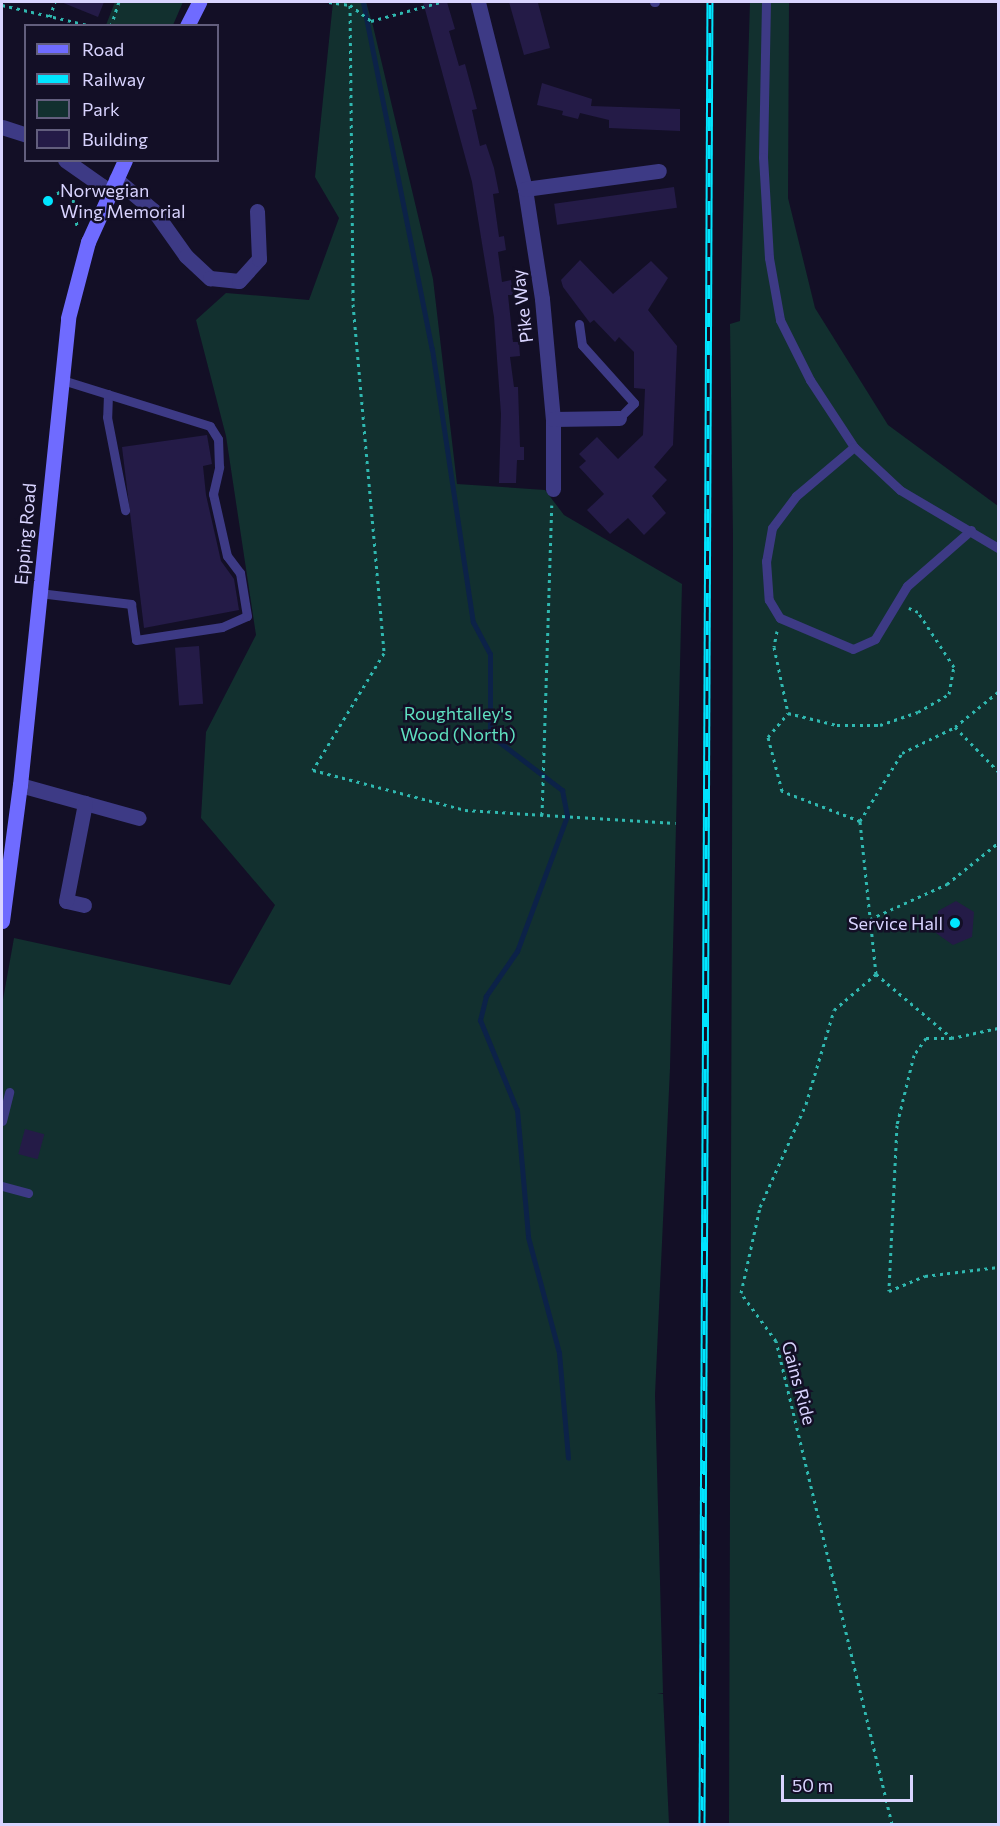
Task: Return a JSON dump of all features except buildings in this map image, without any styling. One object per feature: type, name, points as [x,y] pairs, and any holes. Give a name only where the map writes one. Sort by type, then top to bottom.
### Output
[{"type":"main road","points":[[188,24],[199,2]]},
{"type":"main road","name":"Epping Road","points":[[2,921],[20,785],[59,379],[74,288],[107,196],[124,162]]},
{"type":"street","name":"Pike Way","points":[[478,2],[525,189],[542,299],[554,419],[553,489]]},
{"type":"street","points":[[2,128],[24,134]]},
{"type":"street","points":[[67,167],[102,186],[107,196]]},
{"type":"street","points":[[525,189],[659,171]]},
{"type":"street","points":[[116,179],[154,211],[186,256],[210,278],[239,281],[259,259],[257,211]]},
{"type":"street","points":[[554,419],[619,418]]},
{"type":"street","points":[[20,785],[139,818]]},
{"type":"street","points":[[84,904],[66,901],[85,803]]},
{"type":"lane","points":[[766,2],[763,158],[769,258],[780,320],[810,381],[854,447],[900,490],[971,530],[999,549]]},
{"type":"lane","points":[[579,324],[582,345],[634,403],[619,418]]},
{"type":"lane","points":[[39,593],[131,604],[136,640],[222,627],[247,616],[240,573],[227,556],[213,494],[218,448],[210,426],[59,379]]},
{"type":"lane","points":[[108,394],[107,417],[125,510]]},
{"type":"lane","points":[[854,447],[796,496],[772,528],[766,561],[769,600],[780,618],[853,649],[875,639],[916,577],[971,530]]},
{"type":"lane","points":[[2,1121],[9,1092]]},
{"type":"lane","points":[[2,1185],[28,1193]]},
{"type":"path","points":[[50,16],[55,2]]},
{"type":"path","points":[[112,24],[119,2]]},
{"type":"path","points":[[329,2],[350,5],[371,21],[441,2]]},
{"type":"path","points":[[2,5],[84,24]]},
{"type":"path","points":[[350,5],[353,304],[384,653],[313,770],[465,810],[676,823]]},
{"type":"path","points":[[67,167],[78,237]]},
{"type":"path","points":[[51,198],[70,184]]},
{"type":"path","points":[[542,815],[553,489]]},
{"type":"path","points":[[788,713],[837,726],[880,725],[918,712],[949,694],[954,667],[918,612],[897,604]]},
{"type":"path","points":[[780,618],[774,647],[788,713]]},
{"type":"path","points":[[952,1038],[876,974],[860,821],[902,753],[955,727],[999,692]]},
{"type":"path","points":[[788,713],[768,737],[782,791],[860,821]]},
{"type":"path","points":[[955,727],[999,771]]},
{"type":"path","points":[[870,919],[947,884],[999,843]]},
{"type":"path","name":"Gains Ride","points":[[876,974],[834,1010],[806,1104],[760,1207],[741,1293],[776,1341],[892,1824]]},
{"type":"path","points":[[999,1028],[952,1038],[926,1038],[914,1055],[900,1100],[889,1291],[925,1276],[999,1267]]},
{"type":"green space","points":[[115,2],[183,2],[173,24],[106,24]]},
{"type":"green space","name":"Roughtalley's Wood (North)","points":[[333,2],[366,2],[373,26],[433,279],[457,484],[545,490],[564,515],[682,584],[670,1068],[655,1395],[663,1693],[657,1693],[663,1694],[669,1824],[2,1824],[2,1005],[14,938],[230,985],[275,905],[201,818],[206,732],[256,635],[226,436],[196,320],[226,293],[309,300],[339,218],[315,177]]},
{"type":"green space","points":[[750,2],[789,2],[788,198],[815,308],[888,425],[998,506],[998,1824],[729,1824],[733,536],[730,324],[740,321]]},
{"type":"waterway","points":[[363,2],[432,349],[473,622],[490,654],[490,735],[562,790],[567,816],[517,951],[486,996],[480,1020],[517,1110],[528,1237],[559,1353],[568,1458]]},
{"type":"railway","points":[[702,1824],[710,2]]},
{"type":"place","name":"Norwegian Wing Memorial","points":[[48,201]]},
{"type":"place","name":"Service Hall","points":[[955,923]]}]
